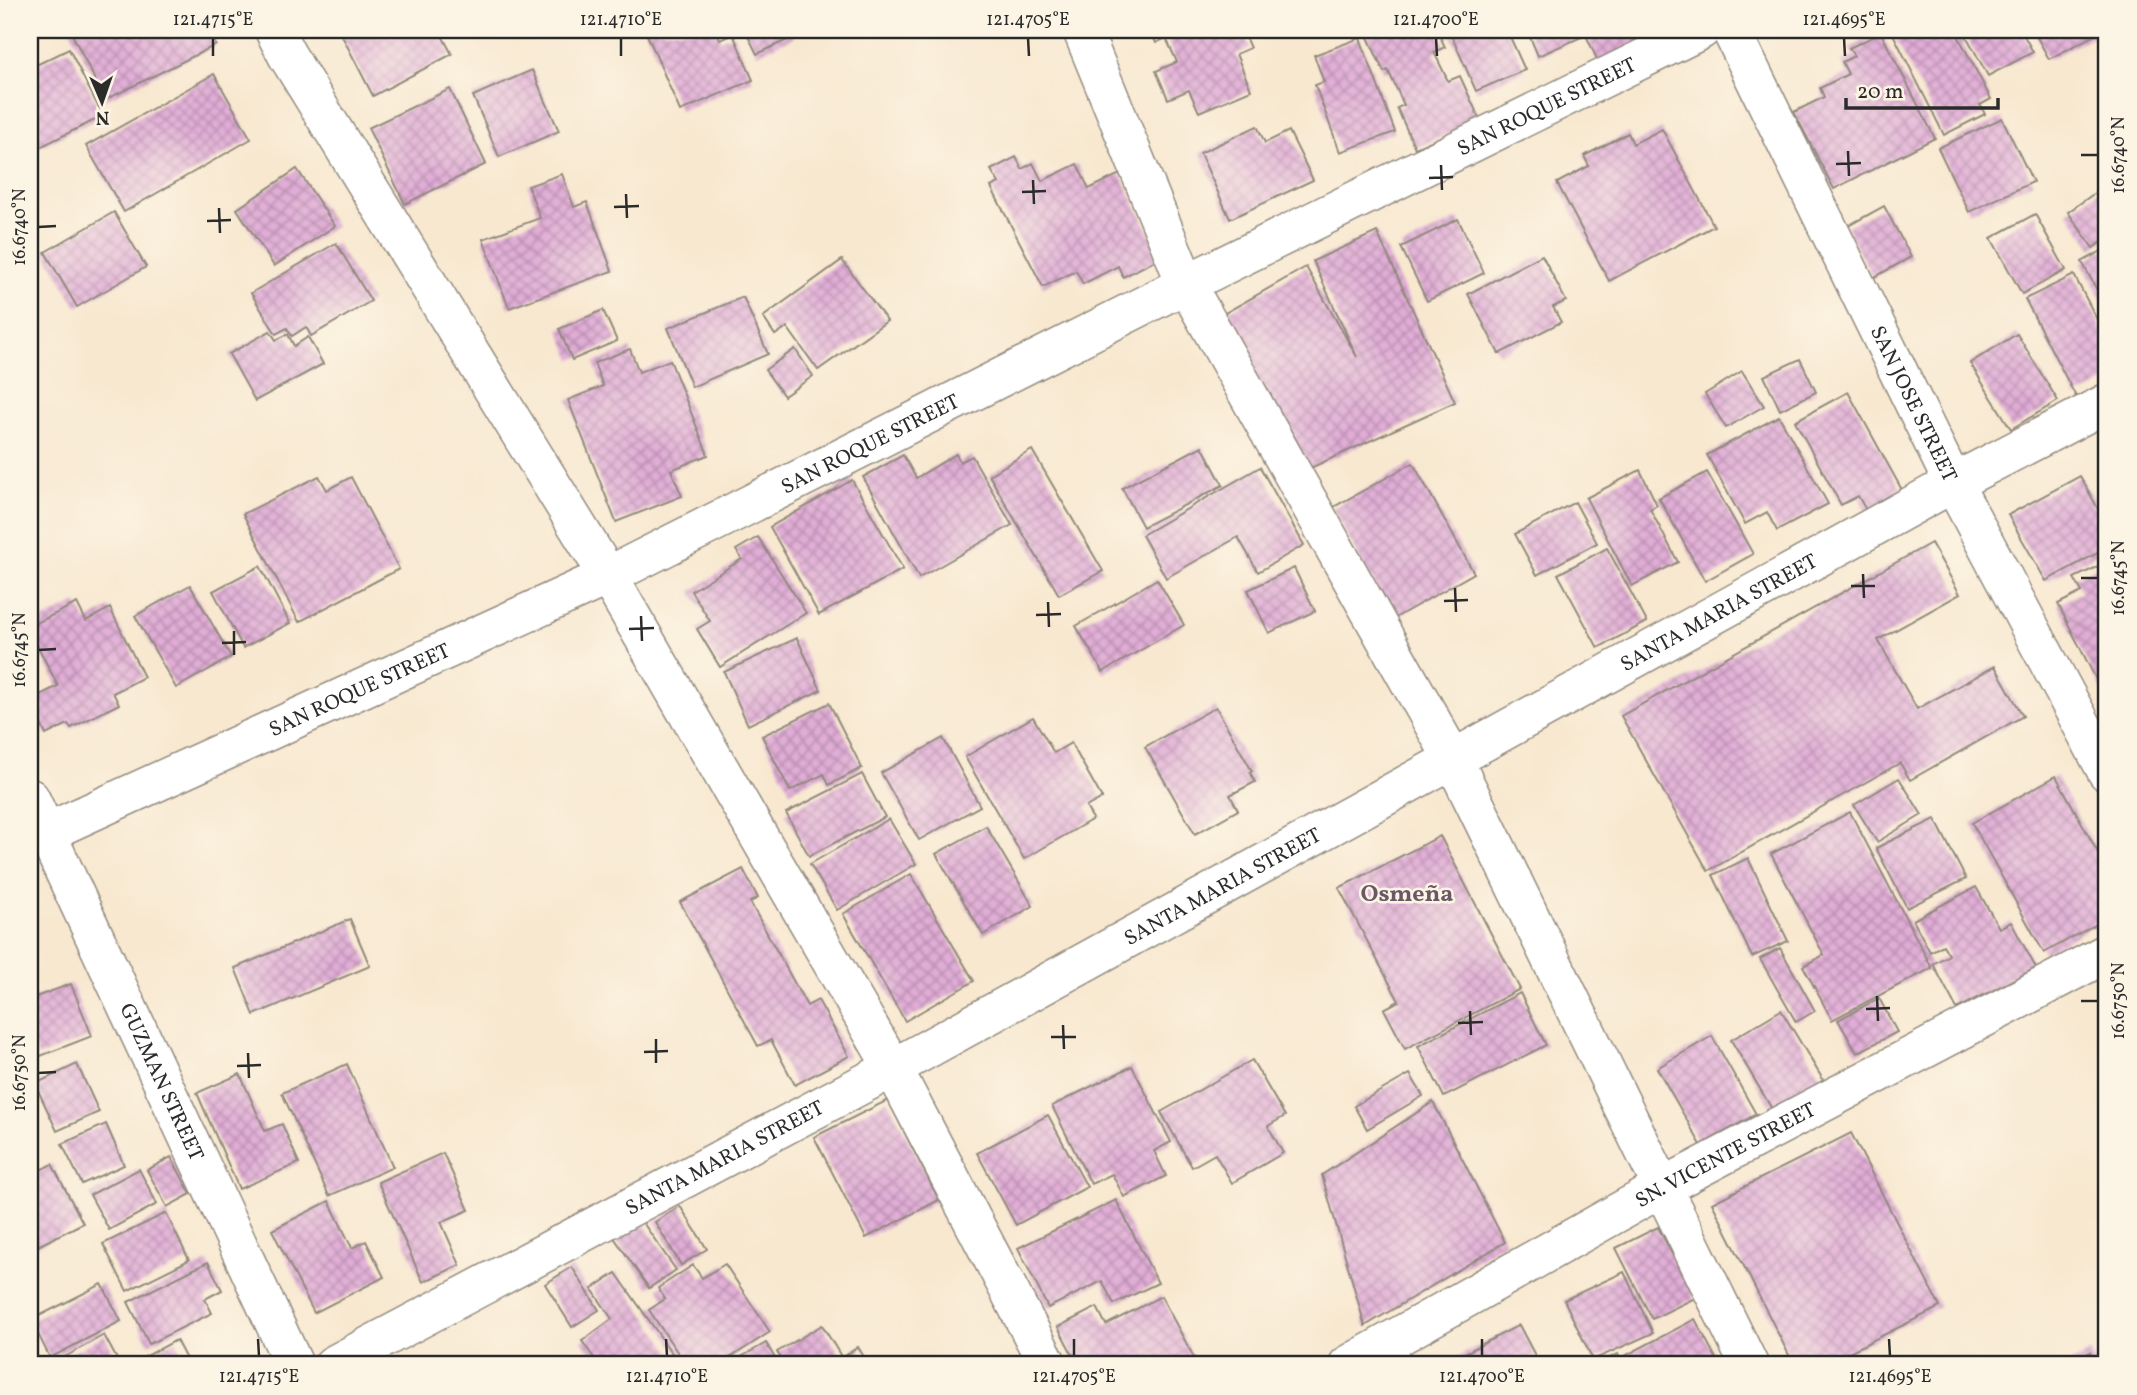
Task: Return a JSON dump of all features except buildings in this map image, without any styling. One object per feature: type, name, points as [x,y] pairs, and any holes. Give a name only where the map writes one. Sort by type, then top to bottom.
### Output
[{"type":"street","points":[[274,30],[608,576],[893,1068],[1048,1365]]},
{"type":"street","points":[[1082,30],[1186,284],[1453,759],[1749,1365]]},
{"type":"street","name":"SAN ROQUE STREET","points":[[38,836],[608,576],[1186,284],[1701,30]]},
{"type":"street","name":"SAN JOSE STREET","points":[[1731,30],[1953,483],[2107,772]]},
{"type":"street","name":"SANTA MARIA STREET","points":[[333,1365],[893,1068],[1953,483],[2107,403]]},
{"type":"street","name":"GUZMAN STREET","points":[[30,798],[38,836],[294,1365]]},
{"type":"street","name":"SN. VICENTE STREET","points":[[1348,1365],[1663,1187],[2107,953]]},
{"type":"district","name":"Osmeña","points":[[1407,893]]}]
